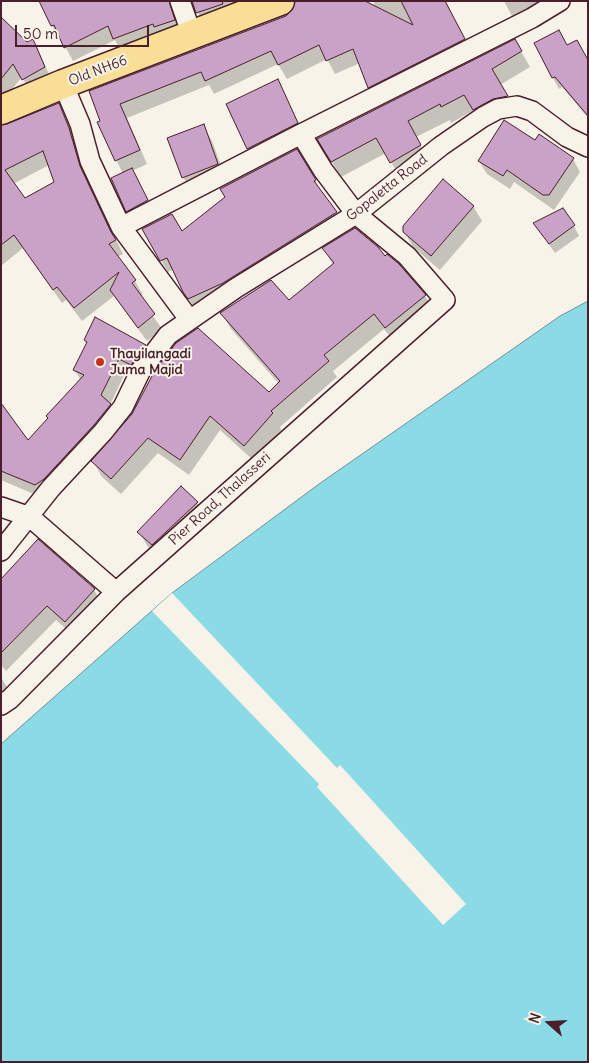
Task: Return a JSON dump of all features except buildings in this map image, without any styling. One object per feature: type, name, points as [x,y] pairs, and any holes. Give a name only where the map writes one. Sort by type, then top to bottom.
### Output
[{"type":"main road","name":"Old NH66","points":[[1,110],[63,84],[280,1]]},
{"type":"street","points":[[180,1],[192,35]]},
{"type":"street","points":[[121,227],[532,18],[560,1]]},
{"type":"street","points":[[63,84],[80,124],[90,161],[121,227],[189,319]]},
{"type":"street","name":"Gopaletta Road","points":[[1,551],[30,517],[51,488],[103,432],[123,407],[141,370],[168,335],[189,319],[356,214],[441,146],[483,117],[508,106],[526,108],[567,137],[588,147]]},
{"type":"street","points":[[301,134],[323,170],[356,214]]},
{"type":"street","name":"Pier Road, Thalasseri","points":[[1,705],[10,699],[116,592],[445,300],[407,256],[356,214]]},
{"type":"street","points":[[1,507],[30,517],[116,592]]},
{"type":"water","points":[[588,301],[588,1062],[1,1062],[1,744],[172,593],[319,484],[560,316]]},
{"type":"pier","points":[[172,593],[337,768],[340,765],[466,904],[443,925],[317,787],[319,784],[152,611]]},
{"type":"place","name":"Thayilangadi Juma Majid","points":[[100,362]]}]
